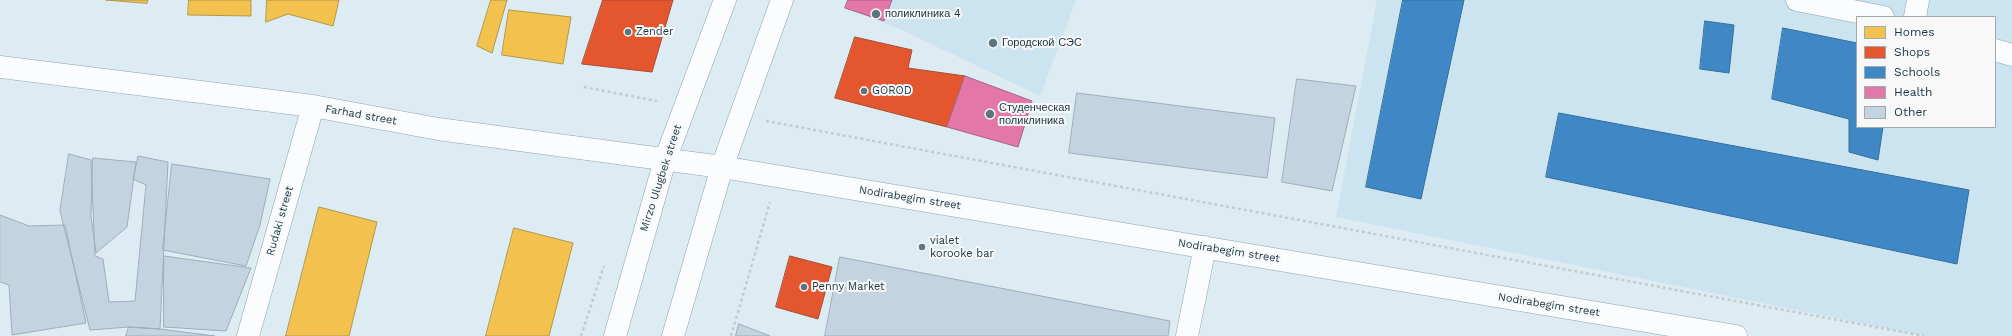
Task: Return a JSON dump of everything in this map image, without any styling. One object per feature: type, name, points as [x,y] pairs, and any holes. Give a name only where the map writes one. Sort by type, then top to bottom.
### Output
[{"type":"street","name":"Mirzo Ulugbek street","points":[[615,336],[664,160],[725,0]]},
{"type":"street","points":[[673,336],[722,167],[782,0]]},
{"type":"street","points":[[1797,0],[1878,16]]},
{"type":"street","points":[[1915,16],[1918,0]]},
{"type":"street","points":[[1996,50],[2012,55]]},
{"type":"street","name":"Farhad street","points":[[0,67],[313,106],[438,130],[722,167]]},
{"type":"street","name":"Rudaki street","points":[[248,336],[313,106]]},
{"type":"street","name":"Nodirabegim street","points":[[722,167],[1736,336]]},
{"type":"street","points":[[1187,336],[1205,247]]},
{"type":"path","points":[[584,88],[685,106]]},
{"type":"path","points":[[740,116],[1924,336]]},
{"type":"path","points":[[731,336],[777,176]]},
{"type":"shaded area","name":"Городской СЭС","points":[[848,0],[1076,0],[1040,96],[902,30],[845,8]]},
{"type":"shaded area","points":[[1377,0],[2012,0],[2012,336],[1925,336],[1336,217]]},
{"type":"building: Homes","points":[[106,0],[148,0],[147,3]]},
{"type":"building: Homes","points":[[189,0],[251,0],[251,16],[188,15]]},
{"type":"building: Homes","points":[[267,0],[339,0],[333,26],[288,14],[266,22]]},
{"type":"building: Homes","points":[[491,0],[507,0],[492,53],[477,46]]},
{"type":"building: Homes","points":[[509,10],[571,17],[563,64],[502,55]]},
{"type":"building: Homes","points":[[319,207],[377,222],[349,336],[286,336]]},
{"type":"building: Homes","points":[[514,228],[573,243],[549,336],[486,336]]},
{"type":"building: Shops","name":"Zender","points":[[603,0],[673,0],[652,72],[582,64]]},
{"type":"building: Shops","points":[[855,37],[912,50],[908,68],[965,76],[947,127],[835,98]]},
{"type":"building: Shops","name":"Penny Market","points":[[790,256],[832,267],[818,319],[776,307]]},
{"type":"building: Schools","points":[[1403,0],[1464,0],[1421,199],[1366,187]]},
{"type":"building: Schools","points":[[1705,21],[1734,25],[1729,73],[1700,69]]},
{"type":"building: Schools","points":[[1783,28],[1856,43],[1856,128],[1883,128],[1878,160],[1849,152],[1849,119],[1772,99]]},
{"type":"building: Schools","points":[[1559,113],[1969,190],[1957,264],[1546,177]]},
{"type":"building: Health","name":"поликлиника 4","points":[[848,0],[892,0],[884,21],[845,8]]},
{"type":"building: Health","name":"Студенческая поликлиника","points":[[965,76],[1032,101],[1018,147],[947,127]]},
{"type":"building: Other","points":[[1297,79],[1356,86],[1332,191],[1282,182]]},
{"type":"building: Other","points":[[1077,93],[1275,118],[1267,178],[1069,153]]},
{"type":"building: Other","points":[[69,154],[91,160],[95,256],[103,259],[109,302],[135,301],[146,185],[133,179],[138,156],[168,162],[160,329],[129,327],[90,330],[60,211]]},
{"type":"building: Other","points":[[93,158],[136,162],[127,227],[96,253],[91,216]]},
{"type":"building: Other","points":[[172,164],[270,179],[260,225],[246,266],[163,250]]},
{"type":"building: Other","points":[[0,215],[29,226],[65,225],[86,323],[12,335],[9,285],[0,282]]},
{"type":"building: Other","points":[[164,256],[251,268],[226,331],[164,327]]},
{"type":"building: Other","points":[[840,257],[1170,321],[1168,336],[825,336]]},
{"type":"building: Other","points":[[739,324],[770,336],[736,336]]},
{"type":"building: Other","points":[[129,327],[160,329],[215,336],[126,336]]},
{"type":"place","name":"поликлиника 4","points":[[876,14]]},
{"type":"place","name":"Zender","points":[[628,32]]},
{"type":"place","name":"Городской СЭС","points":[[993,43]]},
{"type":"place","name":"GOROD","points":[[864,91]]},
{"type":"place","name":"Студенческая поликлиника","points":[[990,114]]},
{"type":"place","name":"vialet korooke bar","points":[[922,247]]},
{"type":"place","name":"Penny Market","points":[[804,287]]}]
